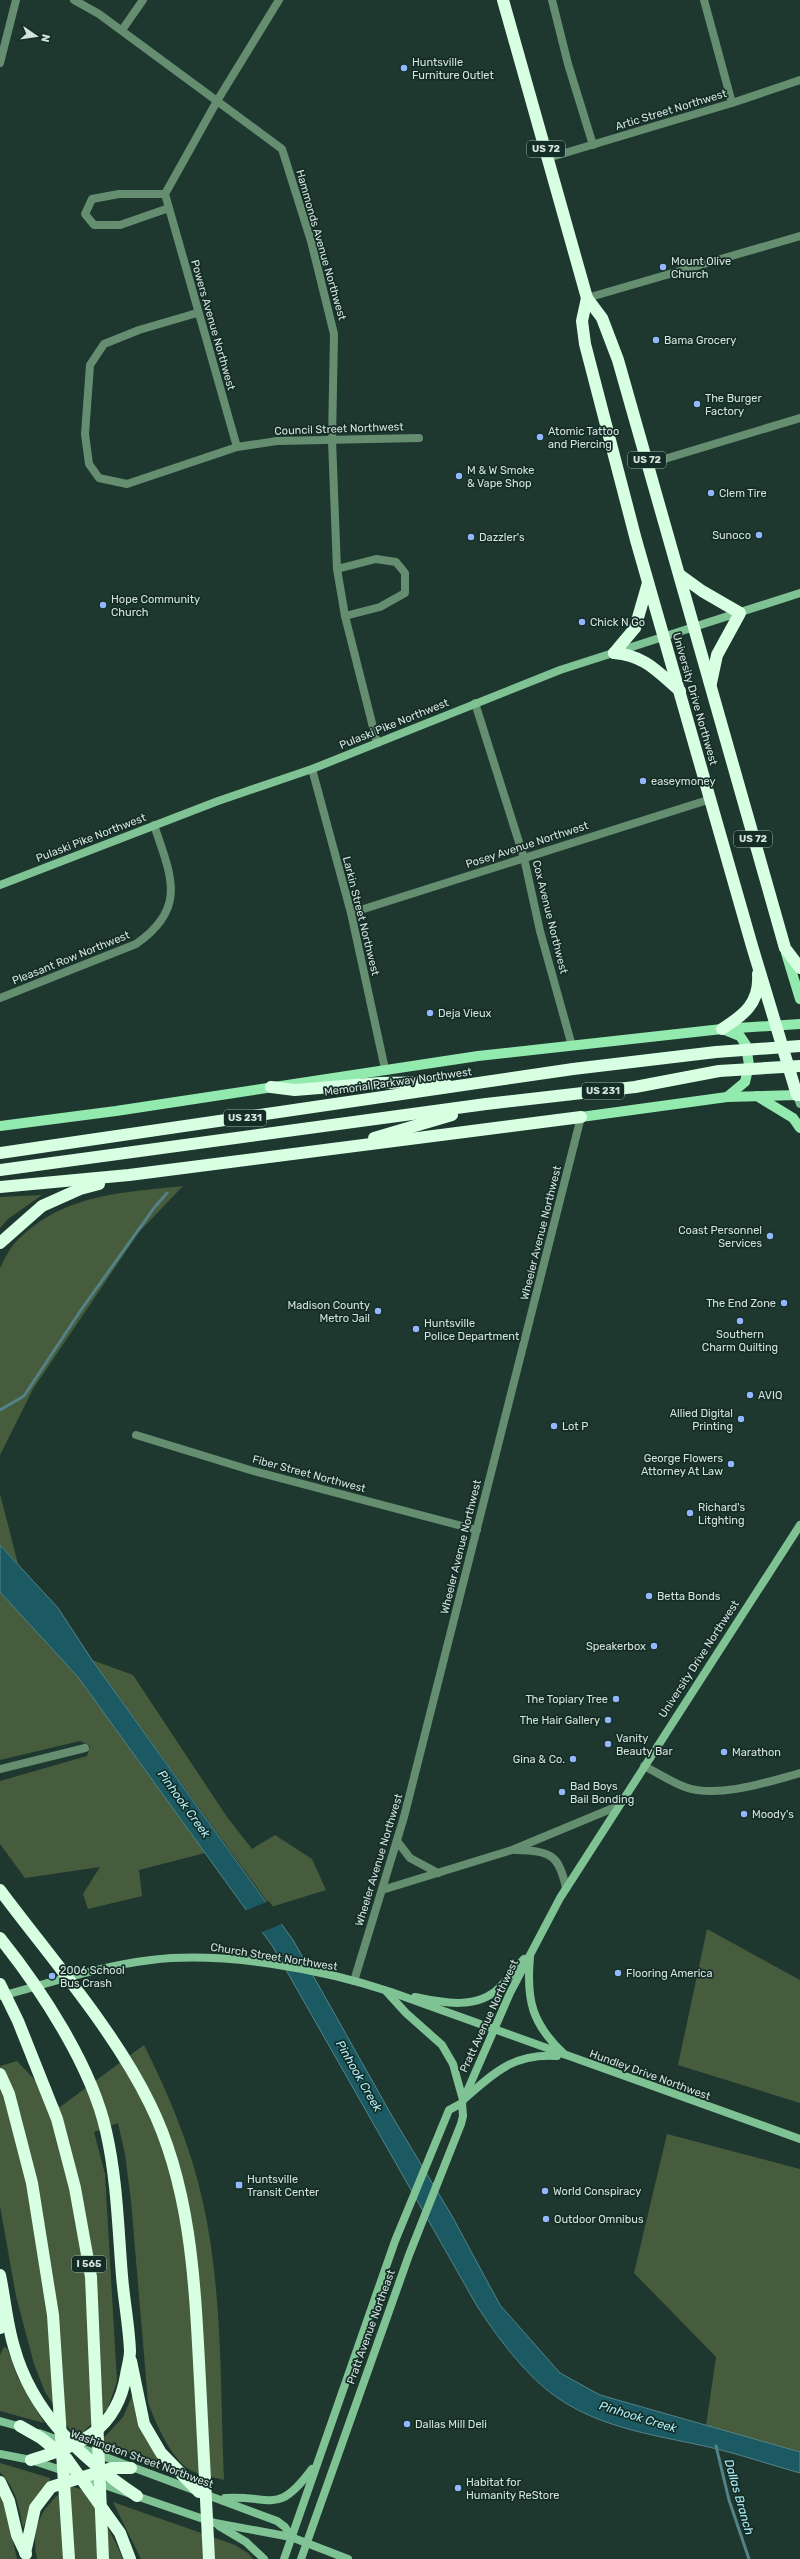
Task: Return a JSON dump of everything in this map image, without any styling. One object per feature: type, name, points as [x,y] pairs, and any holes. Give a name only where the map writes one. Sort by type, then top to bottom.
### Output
[{"type":"highway","name":"University Drive Northwest","points":[[503,0],[587,298],[602,318],[618,360],[785,948]]},
{"type":"highway","name":"University Drive Northwest","points":[[587,298],[582,322],[586,344],[648,583],[758,964],[799,1098]]},
{"type":"highway","points":[[680,574],[702,591],[740,613],[717,655],[711,687]]},
{"type":"highway","points":[[614,653],[635,628],[648,583]]},
{"type":"highway","points":[[614,653],[631,654],[649,664],[680,692]]},
{"type":"highway","name":"US 72","points":[[785,948],[800,968]]},
{"type":"highway","points":[[722,1029],[750,1009],[757,991],[758,964]]},
{"type":"highway","name":"Memorial Parkway Northwest","points":[[0,1153],[490,1082],[716,1052],[800,1046]]},
{"type":"highway","name":"US 231","points":[[0,1170],[486,1104],[635,1087],[719,1071],[800,1066]]},
{"type":"highway","points":[[271,1087],[295,1090],[380,1083],[490,1082]]},
{"type":"highway","points":[[342,1148],[486,1104]]},
{"type":"highway","points":[[0,1187],[129,1175],[581,1117]]},
{"type":"highway","points":[[0,1243],[42,1206],[80,1189],[129,1175]]},
{"type":"highway","points":[[0,1890],[109,2035],[150,2104],[173,2165],[183,2203],[196,2306],[209,2559]]},
{"type":"highway","points":[[0,1938],[72,2045],[96,2098],[106,2130],[114,2173],[130,2353],[144,2424],[161,2453],[199,2492]]},
{"type":"highway","name":"I 565","points":[[0,1984],[18,2022],[57,2119],[75,2188],[83,2232],[91,2277],[103,2559]]},
{"type":"highway","points":[[0,2074],[9,2094],[32,2183],[53,2315],[69,2559]]},
{"type":"highway","points":[[0,2328],[1,2281]]},
{"type":"highway","points":[[1,2281],[14,2347],[31,2390],[56,2427],[74,2446],[101,2472],[137,2496]]},
{"type":"highway","points":[[32,2460],[74,2446],[95,2434],[112,2414],[122,2396],[130,2353]]},
{"type":"highway","points":[[20,2426],[41,2438],[67,2459],[120,2533],[130,2559]]},
{"type":"highway","points":[[26,2556],[35,2508],[51,2488],[80,2477],[112,2468],[131,2468]]},
{"type":"highway","points":[[0,2482],[9,2501],[17,2535],[26,2556]]},
{"type":"main road","name":"Pulaski Pike Northwest","points":[[0,885],[154,825],[312,769],[560,670],[800,593]]},
{"type":"main road","name":"University Drive Northwest","points":[[785,948],[800,999]]},
{"type":"main road","points":[[0,1126],[116,1111],[385,1069],[722,1029],[800,1024]]},
{"type":"main road","points":[[722,1029],[740,1036],[746,1045],[748,1060],[745,1082],[727,1097]]},
{"type":"main road","points":[[757,1096],[792,1118],[800,1128]]},
{"type":"main road","points":[[581,1117],[727,1097],[757,1096],[799,1098]]},
{"type":"main road","name":"University Drive Northwest","points":[[618,1806],[800,1525]]},
{"type":"main road","name":"Pratt Avenue Northwest","points":[[395,2241],[449,2110],[462,2101],[493,2030],[531,1952],[566,1888],[618,1806]]},
{"type":"main road","points":[[385,1991],[455,2003],[482,1999],[500,1987],[531,1952]]},
{"type":"main road","points":[[531,1952],[529,1992],[538,2023],[553,2043],[568,2057]]},
{"type":"main road","name":"Church Street Northwest","points":[[0,1996],[104,1968],[139,1962],[180,1957],[232,1959],[324,1974],[354,1981],[493,2030]]},
{"type":"main road","points":[[385,1991],[406,2013],[442,2045],[453,2064],[462,2101],[494,2072],[513,2062],[528,2057],[568,2057]]},
{"type":"main road","name":"Hundley Drive Northwest","points":[[493,2030],[800,2139]]},
{"type":"main road","name":"Pratt Avenue Northeast","points":[[301,2559],[305,2543],[409,2254],[461,2124],[463,2116],[462,2101]]},
{"type":"main road","name":"Pratt Avenue Northeast","points":[[284,2559],[395,2241]]},
{"type":"main road","name":"Washington Street Northwest","points":[[0,2421],[20,2426],[131,2468],[222,2499],[277,2521],[285,2527],[291,2537]]},
{"type":"main road","name":"Washington Street Northwest","points":[[0,2454],[32,2460],[215,2523],[291,2537],[348,2559]]},
{"type":"main road","points":[[222,2499],[278,2500],[297,2488],[318,2462]]},
{"type":"main road","points":[[215,2523],[246,2542],[264,2559]]},
{"type":"street","points":[[0,63],[16,0]]},
{"type":"street","name":"Hammonds Avenue Northwest","points":[[74,0],[99,14],[122,30],[282,149],[311,241],[334,334],[332,440],[337,569],[345,616],[377,743]]},
{"type":"street","points":[[122,30],[143,0]]},
{"type":"street","points":[[169,208],[120,225],[94,225],[85,214],[92,199],[119,194],[165,194],[217,101],[279,0]]},
{"type":"street","points":[[552,0],[568,64],[593,145]]},
{"type":"street","points":[[704,0],[732,103]]},
{"type":"street","name":"Artic Street Northwest","points":[[548,158],[732,103],[800,80]]},
{"type":"street","name":"Powers Avenue Northwest","points":[[165,194],[197,313],[237,447]]},
{"type":"street","points":[[587,298],[800,236]]},
{"type":"street","name":"Council Street Northwest","points":[[197,313],[139,330],[104,344],[90,365],[85,434],[89,464],[99,478],[127,484],[237,447],[277,441],[419,438]]},
{"type":"street","points":[[648,464],[800,418]]},
{"type":"street","points":[[337,569],[376,560],[396,562],[405,573],[404,593],[380,606],[345,616]]},
{"type":"street","name":"Cox Avenue Northwest","points":[[475,703],[524,858],[540,931],[572,1046]]},
{"type":"street","name":"Larkin Street Northwest","points":[[312,769],[351,913],[385,1069]]},
{"type":"street","name":"Posey Avenue Northwest","points":[[351,913],[711,799]]},
{"type":"street","name":"Pleasant Row Northwest","points":[[0,998],[136,944],[152,933],[167,913],[172,895],[170,871],[154,825]]},
{"type":"street","name":"Wheeler Avenue Northwest","points":[[354,1981],[397,1841],[581,1117]]},
{"type":"street","name":"Fiber Street Northwest","points":[[136,1435],[250,1470],[477,1530]]},
{"type":"street","points":[[0,1769],[84,1748]]},
{"type":"street","points":[[644,1766],[685,1788],[706,1791],[729,1790],[800,1773]]},
{"type":"street","points":[[382,1890],[512,1850],[618,1806]]},
{"type":"street","points":[[397,1841],[410,1858],[438,1873]]},
{"type":"street","points":[[512,1850],[543,1852],[554,1857],[561,1868],[566,1888]]},
{"type":"green space","points":[[183,1186],[139,1232],[33,1389],[0,1455],[0,1268],[14,1244],[32,1227],[51,1215],[71,1206],[114,1194]]},
{"type":"green space","points":[[42,1195],[8,1219],[0,1228],[0,1197]]},
{"type":"green space","points":[[0,1494],[18,1564],[0,1545]]},
{"type":"green space","points":[[0,1592],[78,1677],[205,1853],[139,1870],[142,1896],[88,1909],[83,1894],[100,1867],[25,1878],[0,1844],[0,1781],[87,1756],[90,1746],[80,1741],[0,1760]]},
{"type":"green space","points":[[92,1660],[133,1675],[227,1817],[252,1849],[275,1835],[312,1859],[326,1890],[271,1907]]},
{"type":"green space","points":[[707,1929],[800,1980],[800,2103],[678,2065]]},
{"type":"green space","points":[[144,2045],[162,2082],[185,2139],[197,2178],[209,2232],[217,2302],[224,2480],[201,2475],[186,2468],[172,2452],[166,2442],[148,2402],[131,2201],[125,2154],[118,2123],[94,2132],[105,2174],[117,2381],[108,2408],[80,2435],[72,2433],[45,2392],[34,2364],[16,2296],[0,2206],[0,2066],[17,2061],[60,2107]]},
{"type":"green space","points":[[667,2134],[800,2169],[800,2452],[706,2426],[716,2357],[634,2273]]},
{"type":"green space","points":[[4,2347],[7,2348],[17,2376],[44,2423],[0,2411],[0,2355]]},
{"type":"green space","points":[[133,2394],[155,2455],[163,2465],[100,2442],[123,2417]]},
{"type":"green space","points":[[0,2463],[50,2478],[50,2483],[28,2515],[23,2528],[16,2498],[10,2485],[0,2472]]},
{"type":"green space","points":[[70,2486],[82,2490],[93,2502],[111,2533],[123,2559],[37,2559],[35,2536],[41,2517],[52,2500]]},
{"type":"green space","points":[[0,2497],[5,2506],[17,2559],[0,2559]]},
{"type":"green space","points":[[113,2502],[235,2545],[248,2553],[253,2559],[141,2559]]},
{"type":"water","name":"Pinhook Creek","points":[[0,1545],[58,1608],[92,1660],[293,1940],[392,2116],[452,2216],[500,2305],[560,2373],[600,2395],[800,2452],[800,2473],[713,2448],[608,2423],[569,2405],[551,2393],[530,2375],[520,2364],[501,2341],[477,2306],[273,1947],[78,1677],[0,1592]]},
{"type":"pier","points":[[269,1901],[284,1923],[260,1933],[244,1911]]},
{"type":"waterway","points":[[0,1410],[24,1396],[81,1310],[154,1208],[167,1193]]},
{"type":"waterway","name":"Dallas Branch","points":[[716,2446],[729,2500],[749,2559]]},
{"type":"place","name":"Huntsville Furniture Outlet","points":[[404,68]]},
{"type":"place","name":"Mount Olive Church","points":[[663,267]]},
{"type":"place","name":"Bama Grocery","points":[[656,340]]},
{"type":"place","name":"The Burger Factory","points":[[697,404]]},
{"type":"place","name":"Atomic Tattoo and Piercing","points":[[540,437]]},
{"type":"place","name":"M & W Smoke & Vape Shop","points":[[459,476]]},
{"type":"place","name":"Clem Tire","points":[[711,493]]},
{"type":"place","name":"Sunoco","points":[[759,535]]},
{"type":"place","name":"Dazzler's","points":[[471,537]]},
{"type":"place","name":"Hope Community Church","points":[[103,605]]},
{"type":"place","name":"Chick N Go","points":[[582,622]]},
{"type":"place","name":"easeymoney","points":[[643,781]]},
{"type":"place","name":"Deja Vieux","points":[[430,1013]]},
{"type":"place","name":"Coast Personnel Services","points":[[770,1236]]},
{"type":"place","name":"The End Zone","points":[[784,1303]]},
{"type":"place","name":"Madison County Metro Jail","points":[[378,1311]]},
{"type":"place","name":"Southern Charm Quilting","points":[[740,1321]]},
{"type":"place","name":"Huntsville Police Department","points":[[416,1329]]},
{"type":"place","name":"AVIQ","points":[[750,1395]]},
{"type":"place","name":"Allied Digital Printing","points":[[741,1419]]},
{"type":"place","name":"Lot P","points":[[554,1426]]},
{"type":"place","name":"George Flowers Attorney At Law","points":[[731,1464]]},
{"type":"place","name":"Richard's Litghting","points":[[690,1513]]},
{"type":"place","name":"Betta Bonds","points":[[649,1596]]},
{"type":"place","name":"Speakerbox","points":[[654,1646]]},
{"type":"place","name":"The Topiary Tree","points":[[616,1699]]},
{"type":"place","name":"The Hair Gallery","points":[[608,1720]]},
{"type":"place","name":"Vanity Beauty Bar","points":[[608,1744]]},
{"type":"place","name":"Marathon","points":[[724,1752]]},
{"type":"place","name":"Gina & Co.","points":[[573,1759]]},
{"type":"place","name":"Bad Boys Bail Bonding","points":[[562,1792]]},
{"type":"place","name":"Moody's","points":[[744,1814]]},
{"type":"place","name":"Flooring America","points":[[618,1973]]},
{"type":"place","name":"2006 School Bus Crash","points":[[52,1976]]},
{"type":"place","name":"Huntsville Transit Center","points":[[239,2185]]},
{"type":"place","name":"World Conspiracy","points":[[545,2191]]},
{"type":"place","name":"Outdoor Omnibus","points":[[546,2219]]},
{"type":"place","name":"Dallas Mill Deli","points":[[407,2424]]},
{"type":"place","name":"Habitat for Humanity ReStore","points":[[458,2488]]}]
